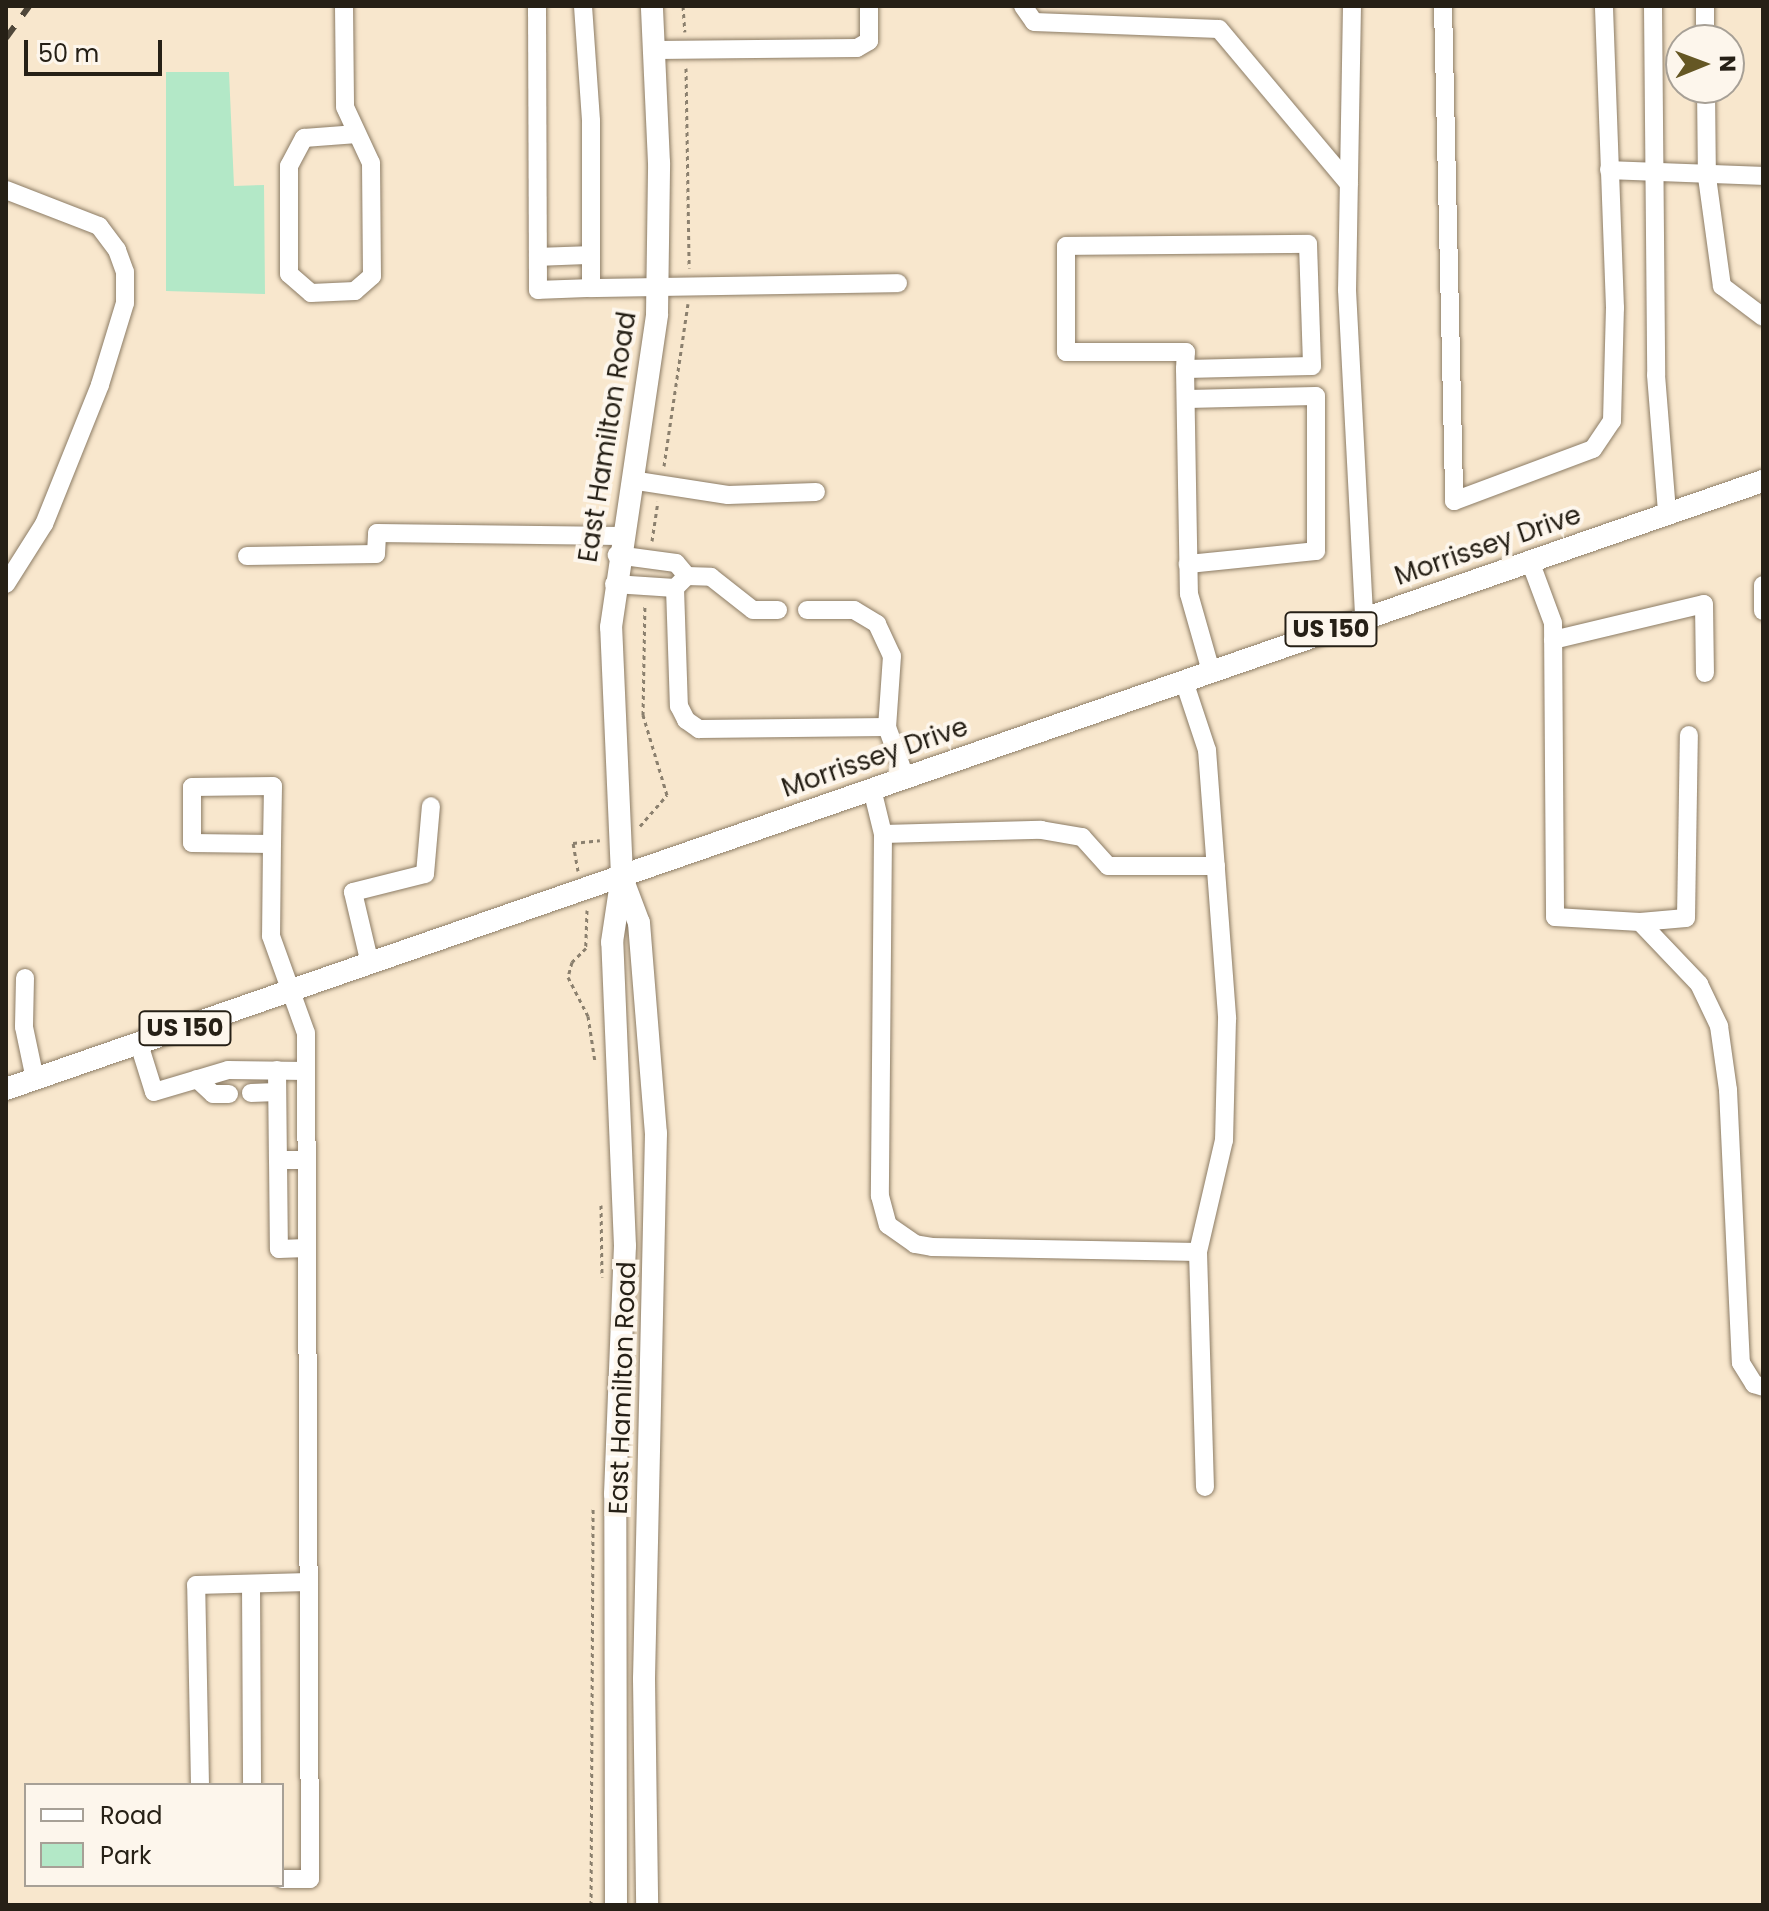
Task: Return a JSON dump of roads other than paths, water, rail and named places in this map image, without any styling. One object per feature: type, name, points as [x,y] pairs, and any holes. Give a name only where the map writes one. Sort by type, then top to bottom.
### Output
[{"type":"main road","name":"East Hamilton Road","points":[[616,1905],[615,1494],[625,1231],[612,942],[622,876],[611,691],[614,584],[650,373],[658,287],[656,50],[652,6]]},
{"type":"main road","name":"Morrissey Drive","points":[[6,1089],[1763,481]]},
{"type":"main road","name":"East Hamilton Road","points":[[622,876],[639,923],[656,1133],[644,1679],[647,1905]]},
{"type":"lane","points":[[344,6],[345,107],[371,163],[372,276],[355,291],[311,293],[289,274],[289,166],[304,138],[357,134]]},
{"type":"lane","points":[[537,6],[538,290],[898,283]]},
{"type":"lane","points":[[583,6],[591,288]]},
{"type":"lane","points":[[656,50],[857,48],[869,41],[869,6]]},
{"type":"lane","points":[[1023,6],[1034,22],[1219,29],[1349,184]]},
{"type":"lane","points":[[1352,6],[1347,290],[1364,618]]},
{"type":"lane","points":[[1443,6],[1454,501],[1593,449],[1612,421],[1615,308],[1604,6]]},
{"type":"lane","points":[[1653,6],[1656,375],[1667,513]]},
{"type":"lane","points":[[1706,104],[1707,177],[1722,286],[1763,317]]},
{"type":"lane","points":[[1609,170],[1707,177],[1763,176]]},
{"type":"lane","points":[[6,190],[99,226],[117,250],[125,272],[125,303],[100,385],[44,524],[6,584]]},
{"type":"lane","points":[[1185,369],[1312,366],[1308,244],[1066,246],[1066,352],[1186,352],[1185,369],[1188,564],[1195,625],[1211,671]]},
{"type":"lane","points":[[538,257],[591,255]]},
{"type":"lane","points":[[1186,399],[1316,396],[1316,551],[1188,564]]},
{"type":"lane","points":[[631,480],[728,495],[816,492]]},
{"type":"lane","points":[[247,556],[376,554],[377,533],[619,546],[676,563],[681,582],[679,706],[699,729],[887,727]]},
{"type":"lane","points":[[1530,561],[1553,623],[1555,917],[1640,922],[1686,918],[1689,735]]},
{"type":"lane","points":[[614,584],[681,582],[711,577],[753,610],[778,610]]},
{"type":"lane","points":[[1763,585],[1763,611]]},
{"type":"lane","points":[[1553,640],[1704,604],[1705,673]]},
{"type":"lane","points":[[807,610],[854,610],[877,624],[892,656],[887,727],[905,777]]},
{"type":"lane","points":[[1184,681],[1207,750],[1227,1019],[1224,1140],[1198,1252],[1205,1487]]},
{"type":"lane","points":[[272,844],[192,843],[192,787],[273,786],[271,936],[294,990],[306,1033],[310,1879],[284,1879]]},
{"type":"lane","points":[[872,789],[883,834],[880,1196],[888,1225],[915,1244],[932,1247],[1198,1252]]},
{"type":"lane","points":[[370,964],[353,892],[425,874],[431,806]]},
{"type":"lane","points":[[883,834],[1041,830],[1082,837],[1108,866],[1216,866]]},
{"type":"lane","points":[[1640,922],[1699,984],[1719,1026],[1728,1090],[1741,1363],[1754,1384],[1763,1387]]},
{"type":"lane","points":[[25,978],[24,1027],[35,1079]]},
{"type":"lane","points":[[139,1044],[154,1092],[228,1070],[306,1071]]},
{"type":"lane","points":[[277,1070],[279,1249],[307,1248]]},
{"type":"lane","points":[[197,1079],[213,1094],[229,1094]]},
{"type":"lane","points":[[251,1093],[277,1092]]},
{"type":"lane","points":[[278,1160],[307,1160]]},
{"type":"lane","points":[[200,1783],[196,1585],[309,1582]]},
{"type":"lane","points":[[251,1584],[252,1783]]},
{"type":"railway","points":[[6,38],[29,6]]}]
